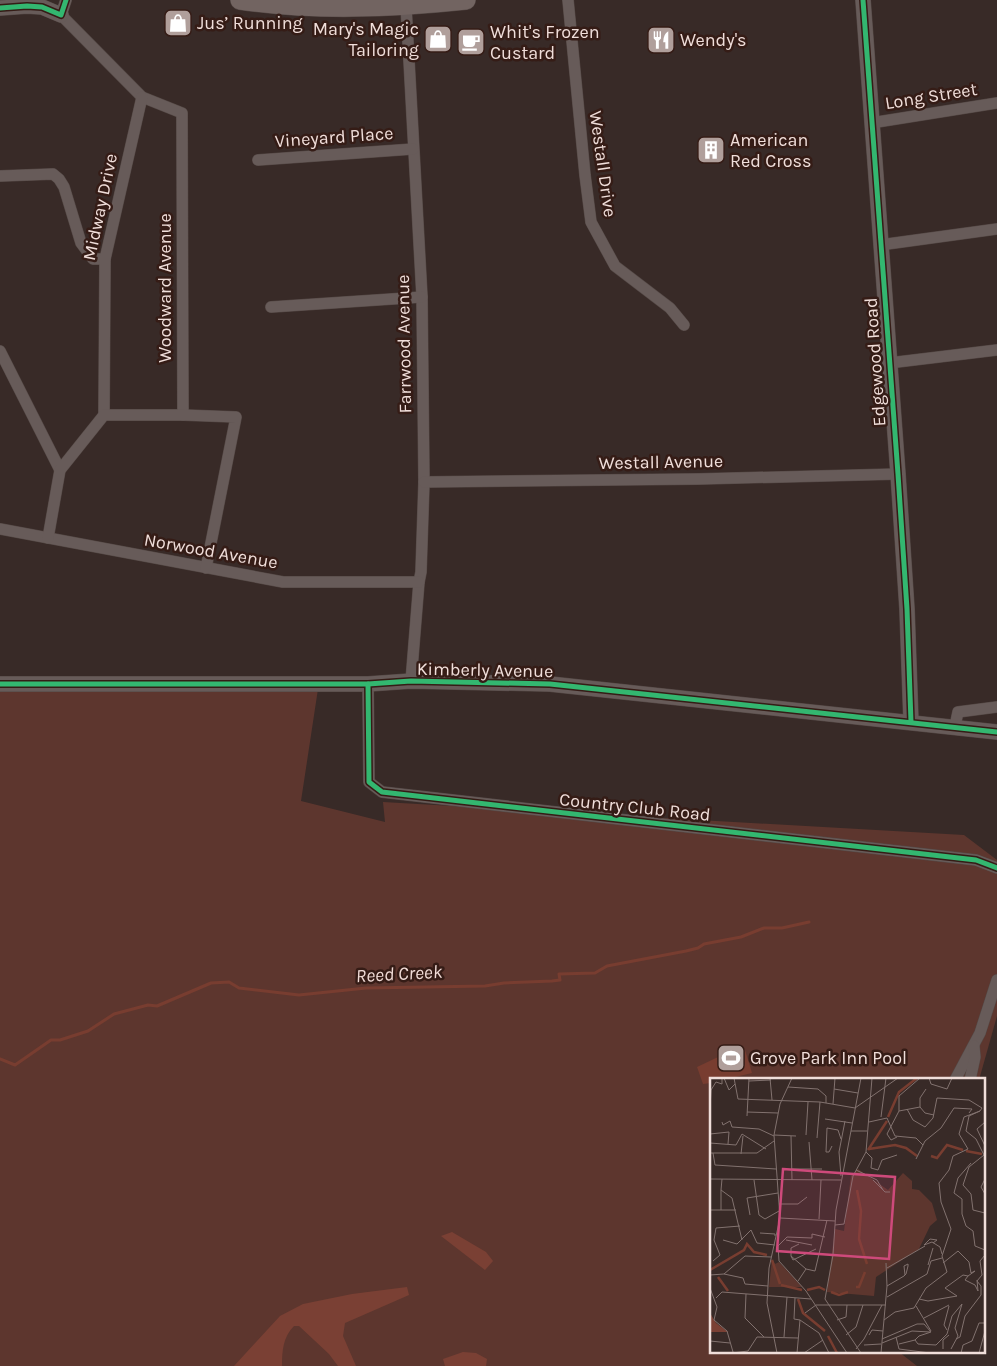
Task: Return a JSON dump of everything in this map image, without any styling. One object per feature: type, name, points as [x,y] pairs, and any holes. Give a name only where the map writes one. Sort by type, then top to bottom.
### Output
[{"type":"main road","points":[[240,0],[285,6],[354,8],[406,6],[466,0]]},
{"type":"street","points":[[0,8],[42,7],[61,15],[66,0]]},
{"type":"street","name":"Westall Drive","points":[[568,0],[591,222],[616,266],[670,308],[684,325]]},
{"type":"street","name":"Edgewood Road","points":[[862,0],[898,474],[911,722]]},
{"type":"street","name":"Farrwood Avenue","points":[[406,6],[422,297],[424,482],[421,572],[412,681]]},
{"type":"street","name":"Woodward Avenue","points":[[61,15],[142,97],[182,114],[183,415]]},
{"type":"street","name":"Midway Drive","points":[[104,415],[105,259],[142,97]]},
{"type":"street","name":"Long Street","points":[[870,123],[997,103]]},
{"type":"street","name":"Vineyard Place","points":[[258,160],[413,149]]},
{"type":"street","points":[[0,176],[53,174],[64,187],[81,243],[93,259],[105,259]]},
{"type":"street","points":[[880,245],[997,229]]},
{"type":"street","points":[[271,307],[422,297]]},
{"type":"street","points":[[889,363],[997,350]]},
{"type":"street","points":[[0,351],[60,470]]},
{"type":"street","points":[[48,538],[60,470],[104,415],[236,417],[206,568]]},
{"type":"street","name":"Westall Avenue","points":[[424,482],[698,479],[898,474]]},
{"type":"street","name":"Norwood Avenue","points":[[0,529],[283,582],[419,582]]},
{"type":"street","name":"Kimberly Avenue","points":[[0,684],[368,684],[412,681],[550,684],[997,732]]},
{"type":"street","name":"Country Club Road","points":[[368,684],[369,782],[382,792],[976,860],[997,868]]},
{"type":"street","points":[[955,726],[958,712],[997,706]]},
{"type":"street","points":[[956,1078],[980,1033],[997,980]]},
{"type":"street","points":[[970,1078],[975,1057],[974,1044]]},
{"type":"shaded area","points":[[318,689],[301,801],[385,822],[383,802],[964,835],[997,860],[997,1016],[980,1078],[710,1078],[710,1354],[902,1354],[917,1366],[0,1366],[0,691]]},
{"type":"shaded area","name":"Grove Park Inn Pool","points":[[741,1048],[745,1050],[752,1073],[731,1078],[710,1078],[710,1083],[703,1084],[697,1067]]},
{"type":"shaded area","points":[[452,1232],[486,1252],[493,1261],[485,1270],[441,1236]]},
{"type":"shaded area","points":[[407,1287],[409,1295],[345,1323],[343,1336],[356,1366],[338,1366],[329,1354],[299,1326],[294,1326],[287,1335],[284,1344],[282,1366],[234,1366],[280,1316],[303,1304],[352,1294]]},
{"type":"shaded area","points":[[463,1352],[476,1353],[487,1359],[486,1366],[445,1366],[443,1359]]},
{"type":"waterway","name":"Reed Creek","points":[[0,1059],[15,1065],[51,1040],[60,1040],[88,1031],[114,1014],[148,1005],[157,1006],[211,983],[229,982],[239,988],[299,995],[366,988],[485,986],[504,983],[552,981],[560,980],[559,974],[595,973],[607,966],[686,951],[698,948],[704,944],[741,937],[764,928],[782,928],[809,922]]},
{"type":"cycle path","points":[[0,8],[42,7],[61,15],[66,0]]},
{"type":"cycle path","points":[[863,0],[907,609],[911,722]]},
{"type":"cycle path","points":[[0,684],[368,684],[411,681],[550,684],[997,732]]},
{"type":"cycle path","points":[[368,684],[369,782],[382,792],[976,860],[997,868]]},
{"type":"place","name":"Jus’ Running","points":[[178,23]]},
{"type":"place","name":"Mary's Magic Tailoring","points":[[438,39]]},
{"type":"place","name":"Wendy's","points":[[661,40]]},
{"type":"place","name":"Whit's Frozen Custard","points":[[471,42]]},
{"type":"place","name":"American Red Cross","points":[[711,150]]},
{"type":"place","name":"Grove Park Inn Pool","points":[[731,1058]]}]
